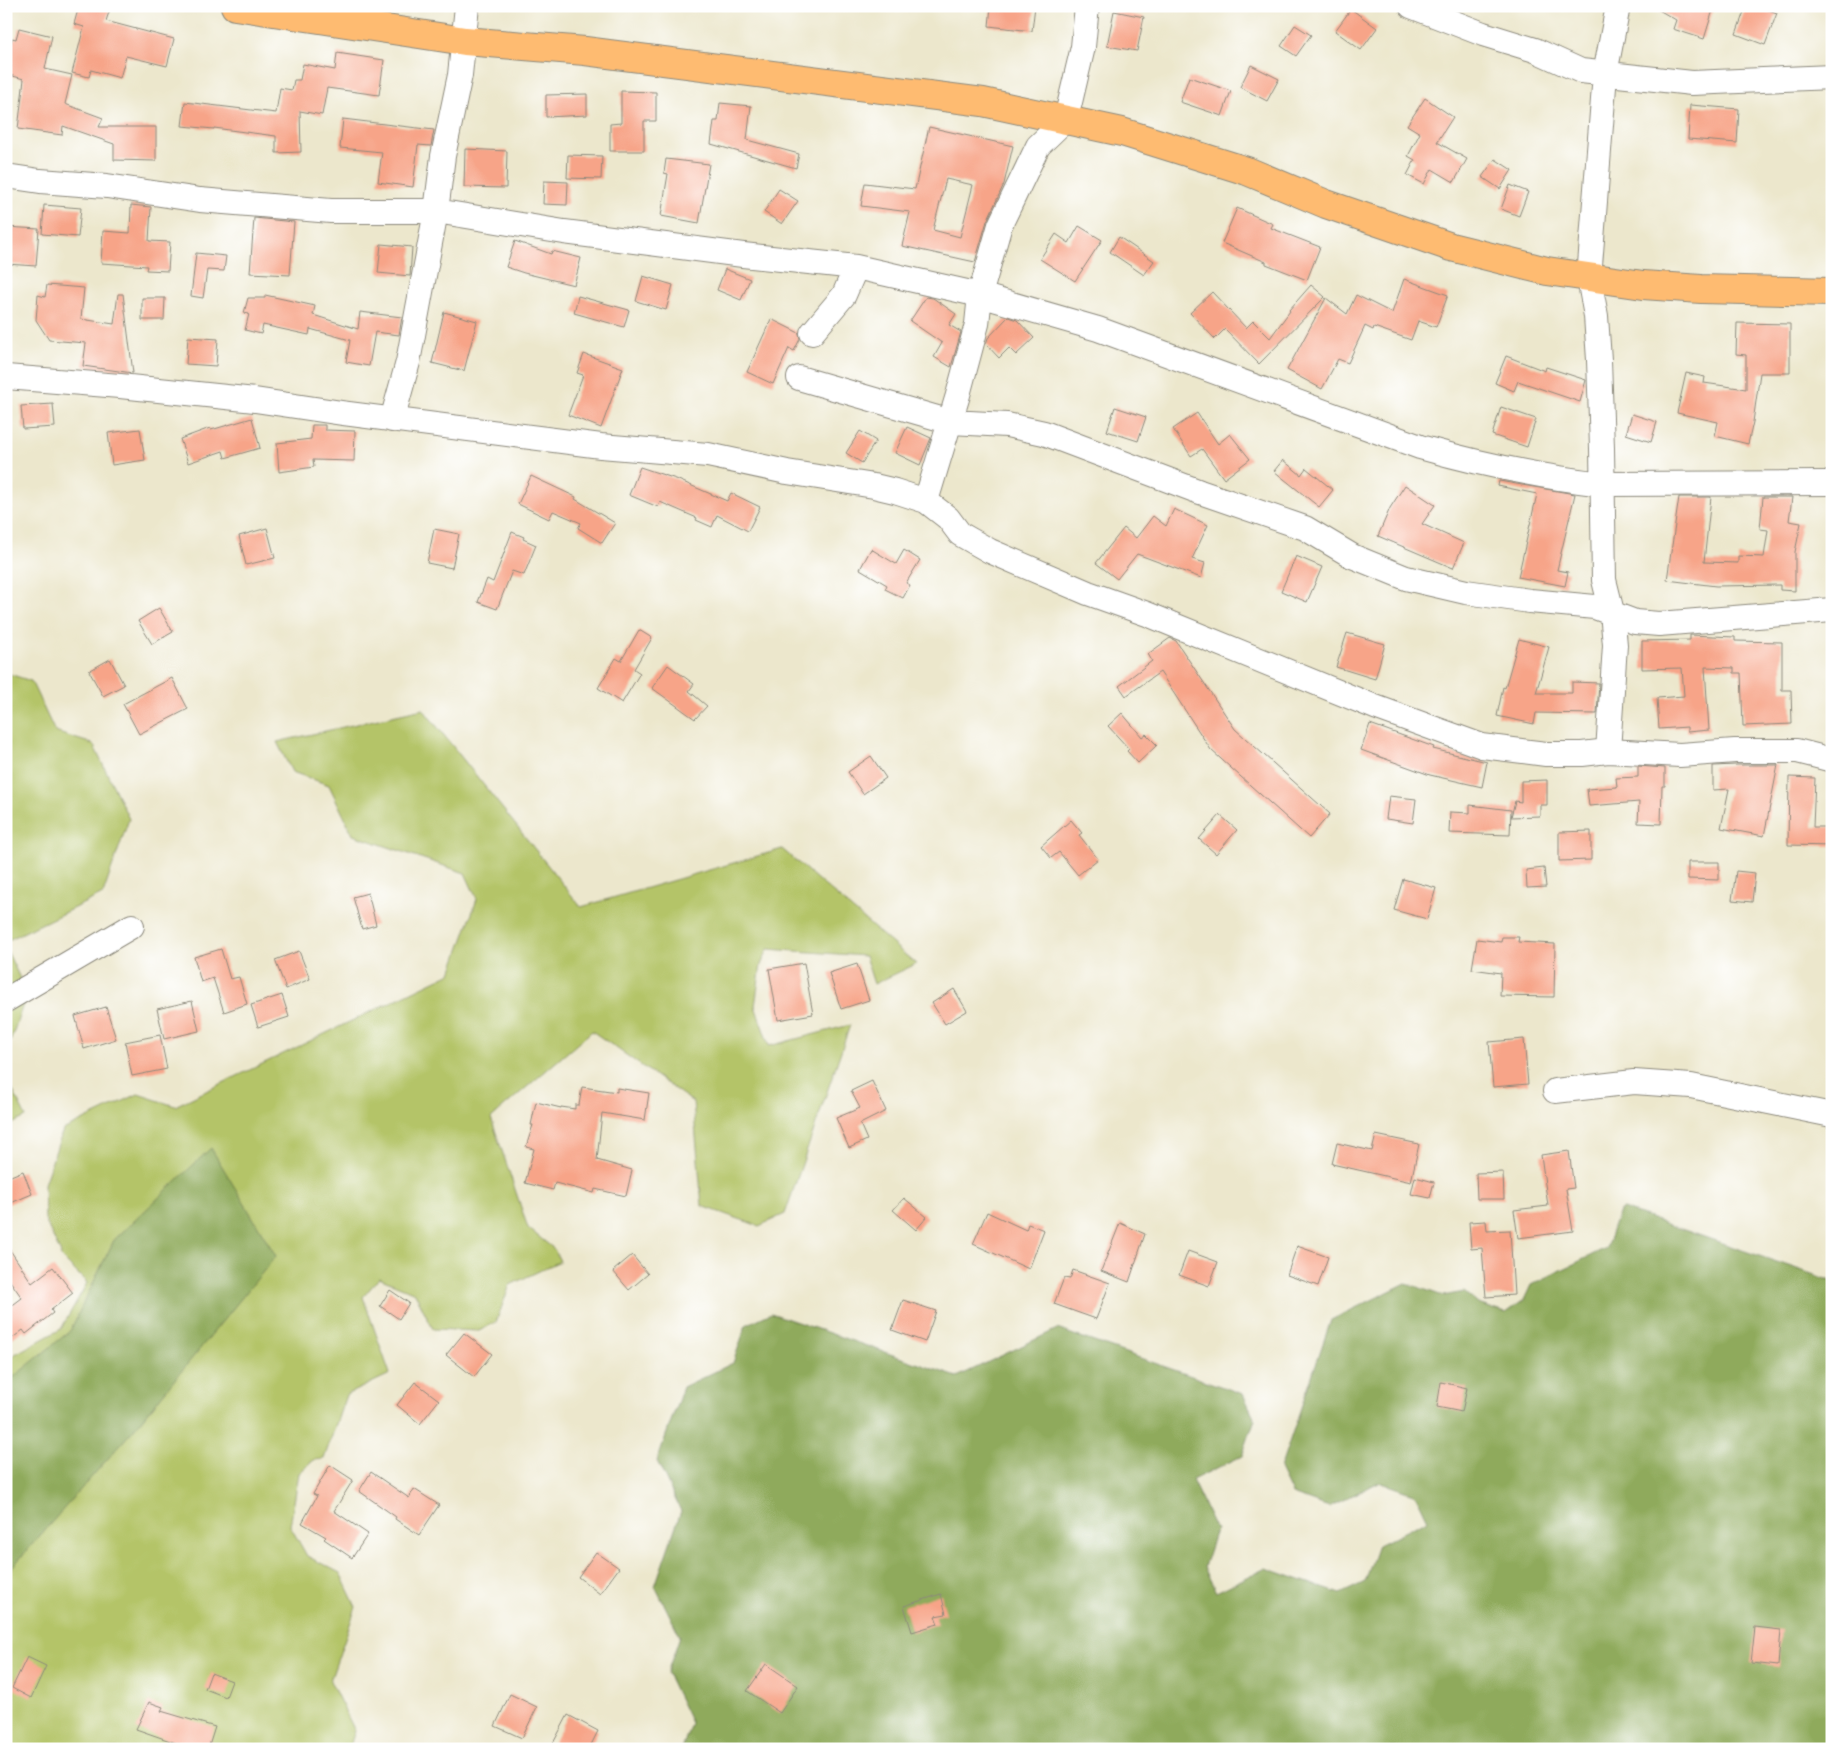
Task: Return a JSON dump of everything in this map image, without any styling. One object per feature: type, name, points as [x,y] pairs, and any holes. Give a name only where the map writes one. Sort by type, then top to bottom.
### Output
[{"type":"main road","points":[[235,6],[465,41],[586,51],[722,67],[983,102],[1122,132],[1247,171],[1326,204],[1451,247],[1546,271],[1642,285],[1701,289],[1832,292]]},
{"type":"street","points":[[392,420],[408,362],[436,211],[443,156],[460,75],[465,41],[467,6]]},
{"type":"street","points":[[926,501],[951,422],[977,324],[980,295],[1000,225],[1038,146],[1066,119],[1083,47],[1087,6]]},
{"type":"street","points":[[1411,6],[1483,34],[1535,50],[1582,71],[1692,83],[1832,77]]},
{"type":"street","points":[[1608,751],[1615,645],[1612,612],[1604,580],[1603,484],[1596,316],[1588,278],[1604,74],[1618,6]]},
{"type":"street","points":[[6,176],[40,181],[107,186],[200,200],[331,211],[436,211],[564,232],[743,255],[856,267],[980,295],[1098,330],[1420,447],[1472,462],[1566,480],[1603,484],[1832,483]]},
{"type":"street","points":[[812,334],[844,295],[856,267]]},
{"type":"street","points":[[6,377],[120,386],[255,400],[392,420],[601,446],[708,455],[787,472],[874,486],[926,501],[948,518],[960,534],[990,551],[1088,593],[1147,614],[1375,707],[1482,746],[1546,754],[1582,754],[1608,751],[1680,755],[1734,751],[1797,751],[1832,760]]},
{"type":"street","points":[[799,378],[951,422],[1007,425],[1044,433],[1200,492],[1305,528],[1352,556],[1406,578],[1466,592],[1530,601],[1595,607],[1634,622],[1659,624],[1832,610]]},
{"type":"street","points":[[6,1000],[132,926]]},
{"type":"street","points":[[1555,1091],[1634,1082],[1691,1086],[1832,1115]]},
{"type":"green space","points":[[6,673],[31,681],[55,732],[93,744],[129,819],[103,894],[6,941]]},
{"type":"green space","points":[[423,709],[581,907],[782,849],[916,964],[874,984],[865,956],[768,949],[761,965],[755,1006],[769,1046],[850,1025],[785,1214],[759,1226],[702,1206],[693,1102],[592,1031],[491,1118],[528,1228],[554,1249],[560,1261],[510,1285],[496,1322],[479,1331],[433,1329],[415,1293],[379,1278],[363,1297],[390,1374],[346,1395],[324,1459],[314,1460],[299,1473],[290,1526],[307,1556],[340,1573],[356,1607],[330,1681],[355,1731],[349,1749],[6,1749],[6,1359],[61,1329],[87,1283],[60,1256],[61,1254],[45,1220],[44,1184],[63,1130],[138,1094],[175,1106],[451,973],[477,899],[465,873],[353,835],[329,785],[292,772],[277,742]]},
{"type":"green space","points":[[6,949],[27,993],[6,1054]]},
{"type":"green space","points":[[6,1077],[26,1117],[6,1127]]},
{"type":"green space","points":[[211,1148],[276,1256],[134,1429],[6,1574],[6,1383],[70,1331],[114,1240]]},
{"type":"green space","points":[[1623,1209],[1832,1281],[1832,1749],[682,1749],[691,1723],[667,1673],[680,1636],[655,1586],[681,1511],[657,1461],[683,1387],[733,1363],[746,1325],[771,1313],[957,1377],[1057,1329],[1243,1394],[1255,1419],[1242,1456],[1192,1480],[1216,1530],[1204,1567],[1216,1592],[1266,1568],[1340,1594],[1365,1582],[1378,1545],[1428,1520],[1416,1495],[1379,1482],[1329,1507],[1292,1494],[1280,1469],[1331,1320],[1406,1283],[1443,1296],[1464,1292],[1478,1304],[1506,1313],[1524,1300],[1531,1285],[1606,1248],[1619,1211]]},
{"type":"building","points":[[79,6],[111,6],[106,21],[174,39],[167,66],[126,56],[120,78],[91,70],[89,77],[72,73],[84,27],[74,24]]},
{"type":"building","points":[[991,6],[1035,6],[1032,31],[989,26]]},
{"type":"building","points":[[1652,6],[1700,6],[1713,10],[1704,39],[1673,29],[1676,20]]},
{"type":"building","points":[[1746,6],[1758,6],[1777,13],[1765,45],[1736,34]]},
{"type":"building","points":[[1351,9],[1377,28],[1361,50],[1335,31]]},
{"type":"building","points":[[1114,11],[1144,17],[1137,51],[1107,46]]},
{"type":"building","points":[[1295,25],[1311,35],[1296,56],[1281,46]]},
{"type":"building","points":[[19,28],[52,36],[45,69],[72,75],[65,104],[103,118],[99,127],[156,127],[156,161],[114,160],[114,144],[63,126],[62,135],[18,129],[24,79],[9,75],[11,66],[6,65],[6,62],[12,38],[16,39]]},
{"type":"building","points":[[337,53],[384,60],[379,95],[327,88],[322,115],[300,111],[301,152],[276,153],[276,136],[182,126],[185,102],[276,113],[280,88],[292,90],[294,80],[300,80],[303,64],[335,70]]},
{"type":"building","points":[[1251,65],[1279,79],[1267,101],[1240,87]]},
{"type":"building","points":[[1189,77],[1231,91],[1222,116],[1180,102]]},
{"type":"building","points":[[621,91],[656,92],[656,121],[644,121],[644,151],[610,151],[610,124],[621,123]]},
{"type":"building","points":[[587,94],[587,115],[546,117],[546,95]]},
{"type":"building","points":[[1425,98],[1453,117],[1437,142],[1467,159],[1454,182],[1432,169],[1424,184],[1407,175],[1415,160],[1408,156],[1420,133],[1407,125]]},
{"type":"building","points":[[720,103],[751,106],[747,140],[799,154],[796,168],[711,144],[714,121],[718,121]]},
{"type":"building","points":[[1690,105],[1739,109],[1737,143],[1688,139]]},
{"type":"building","points":[[343,119],[434,130],[431,146],[418,145],[413,187],[378,182],[382,152],[340,148]]},
{"type":"building","points":[[929,127],[1013,146],[1004,184],[987,221],[975,262],[902,246],[910,212],[861,206],[865,183],[915,189]],"holes":[[[946,179],[973,185],[960,237],[933,230]]]},
{"type":"building","points":[[465,149],[507,151],[506,188],[464,187]]},
{"type":"building","points":[[568,155],[602,156],[601,179],[567,178]]},
{"type":"building","points":[[666,159],[709,164],[699,223],[661,216],[668,174],[664,173]]},
{"type":"building","points":[[1495,159],[1512,170],[1500,189],[1482,177]]},
{"type":"building","points":[[544,181],[568,182],[567,205],[543,204]]},
{"type":"building","points":[[1510,185],[1528,192],[1519,216],[1501,209]]},
{"type":"building","points":[[779,189],[798,201],[782,224],[764,212]]},
{"type":"building","points":[[44,205],[81,208],[78,237],[42,234]]},
{"type":"building","points":[[131,205],[151,207],[149,241],[170,242],[168,271],[146,270],[147,266],[101,263],[103,231],[130,233]]},
{"type":"building","points":[[1237,208],[1273,224],[1271,228],[1320,247],[1307,280],[1266,264],[1266,262],[1222,243]]},
{"type":"building","points":[[254,218],[294,222],[290,275],[250,273]]},
{"type":"building","points":[[1079,226],[1102,240],[1075,281],[1040,259],[1056,234],[1069,243]]},
{"type":"building","points":[[6,227],[39,229],[36,266],[6,264]]},
{"type":"building","points":[[1119,237],[1154,261],[1144,275],[1110,252]]},
{"type":"building","points":[[515,241],[551,254],[552,251],[581,258],[574,285],[506,267]]},
{"type":"building","points":[[381,244],[412,247],[410,276],[378,273]]},
{"type":"building","points":[[196,253],[226,256],[224,271],[207,270],[203,298],[191,296]]},
{"type":"building","points":[[725,269],[750,279],[741,300],[717,290]]},
{"type":"building","points":[[643,276],[673,285],[666,310],[636,301]]},
{"type":"building","points":[[1404,279],[1448,295],[1436,327],[1418,321],[1411,340],[1374,327],[1373,330],[1365,326],[1348,363],[1338,359],[1322,389],[1287,370],[1326,298],[1347,314],[1356,295],[1392,313]]},
{"type":"building","points":[[47,285],[84,288],[81,319],[114,324],[118,294],[123,294],[133,373],[83,366],[86,343],[49,340],[36,320],[38,295],[45,297]]},
{"type":"building","points":[[1311,285],[1325,297],[1259,364],[1225,329],[1215,339],[1190,313],[1212,292],[1246,328],[1253,321],[1270,338],[1289,310]]},
{"type":"building","points":[[265,295],[315,306],[313,315],[358,329],[360,312],[402,317],[399,335],[375,332],[369,366],[346,362],[350,340],[310,329],[309,335],[263,325],[261,334],[245,330],[249,314],[244,313],[248,298],[265,298]]},
{"type":"building","points":[[578,296],[629,310],[624,327],[574,313]]},
{"type":"building","points":[[926,297],[933,298],[956,314],[949,325],[961,332],[951,367],[934,357],[942,343],[910,321]]},
{"type":"building","points":[[142,298],[165,298],[164,320],[142,320]]},
{"type":"building","points":[[444,312],[477,321],[464,371],[432,363]]},
{"type":"building","points":[[1008,317],[1017,320],[1034,338],[1016,355],[1009,348],[999,358],[986,344],[988,338]]},
{"type":"building","points":[[771,319],[799,333],[800,339],[794,351],[789,348],[773,384],[747,372]]},
{"type":"building","points":[[1737,323],[1790,324],[1790,373],[1760,373],[1748,444],[1715,436],[1718,422],[1677,413],[1686,373],[1705,377],[1704,383],[1746,389],[1746,355],[1736,354]]},
{"type":"building","points":[[188,337],[218,339],[216,366],[186,364]]},
{"type":"building","points":[[584,354],[623,368],[601,428],[568,415],[583,375],[577,373]]},
{"type":"building","points":[[1506,356],[1545,371],[1546,367],[1586,380],[1580,402],[1518,381],[1514,391],[1495,383]]},
{"type":"building","points":[[53,404],[55,427],[23,429],[21,406]]},
{"type":"building","points":[[1115,407],[1146,417],[1138,441],[1107,431]]},
{"type":"building","points":[[1501,407],[1536,419],[1527,447],[1492,435]]},
{"type":"building","points":[[1197,413],[1218,444],[1230,434],[1250,459],[1224,479],[1202,449],[1191,456],[1173,429]]},
{"type":"building","points":[[1632,414],[1657,422],[1651,442],[1626,434]]},
{"type":"building","points":[[252,418],[260,448],[225,458],[223,451],[188,463],[180,439],[210,428],[211,430]]},
{"type":"building","points":[[312,425],[325,425],[325,430],[355,431],[354,461],[313,460],[314,467],[279,472],[277,443],[311,439]]},
{"type":"building","points":[[907,427],[931,438],[920,465],[895,453]]},
{"type":"building","points":[[140,429],[145,460],[112,465],[108,433]]},
{"type":"building","points":[[860,431],[876,441],[862,463],[846,453]]},
{"type":"building","points":[[1283,460],[1301,475],[1306,468],[1333,490],[1319,507],[1274,471]]},
{"type":"building","points":[[640,467],[676,479],[727,501],[731,493],[760,507],[748,531],[717,515],[712,527],[696,520],[697,518],[660,502],[658,507],[629,495]]},
{"type":"building","points":[[531,476],[576,497],[575,499],[615,523],[602,543],[578,528],[581,523],[553,511],[549,519],[518,504]]},
{"type":"building","points":[[1499,481],[1575,494],[1557,570],[1568,572],[1565,586],[1518,577],[1537,494],[1498,486]]},
{"type":"building","points":[[1405,485],[1435,505],[1422,524],[1464,543],[1453,568],[1378,536],[1390,508]]},
{"type":"building","points":[[1679,497],[1711,497],[1704,562],[1738,563],[1738,556],[1764,557],[1768,530],[1760,529],[1763,497],[1792,497],[1789,521],[1801,523],[1795,552],[1795,591],[1780,590],[1780,585],[1716,586],[1667,580]]},
{"type":"building","points":[[1174,509],[1208,525],[1192,559],[1205,563],[1201,578],[1137,554],[1117,579],[1096,563],[1124,528],[1136,538],[1153,516],[1166,526]]},
{"type":"building","points":[[267,528],[275,558],[246,565],[239,536]]},
{"type":"building","points":[[434,529],[459,534],[452,568],[427,563]]},
{"type":"building","points":[[512,532],[536,545],[524,575],[512,571],[497,609],[478,602],[487,579],[493,582]]},
{"type":"building","points":[[871,549],[896,564],[904,550],[920,560],[906,583],[910,585],[903,598],[885,589],[887,585],[860,569]]},
{"type":"building","points":[[1296,556],[1322,567],[1307,602],[1281,591]]},
{"type":"building","points":[[159,608],[173,632],[152,644],[138,621]]},
{"type":"building","points":[[639,630],[652,638],[634,669],[640,673],[622,703],[598,688],[616,658],[621,661]]},
{"type":"building","points":[[1347,633],[1385,644],[1375,679],[1336,667]]},
{"type":"building","points":[[1690,635],[1735,637],[1735,641],[1782,642],[1782,690],[1791,690],[1792,724],[1743,726],[1741,673],[1734,673],[1734,668],[1705,667],[1709,730],[1687,732],[1687,727],[1659,729],[1657,698],[1684,696],[1682,668],[1642,669],[1642,641],[1690,640]]},
{"type":"building","points":[[1170,638],[1176,641],[1235,729],[1330,814],[1309,838],[1211,750],[1160,672],[1126,696],[1119,686],[1152,661],[1148,654]]},
{"type":"building","points":[[1519,639],[1549,647],[1536,693],[1572,693],[1572,682],[1599,683],[1597,714],[1536,713],[1534,724],[1497,716],[1503,687],[1505,688]]},
{"type":"building","points":[[110,659],[124,685],[103,696],[89,671]]},
{"type":"building","points":[[668,665],[694,684],[689,691],[707,706],[695,719],[652,688]]},
{"type":"building","points":[[172,678],[188,709],[139,734],[123,704]]},
{"type":"building","points":[[1122,713],[1142,737],[1146,734],[1157,745],[1138,763],[1127,751],[1129,749],[1108,726]]},
{"type":"building","points":[[1370,724],[1434,747],[1433,749],[1487,762],[1482,787],[1430,775],[1361,750]]},
{"type":"building","points":[[871,756],[886,778],[863,794],[848,772]]},
{"type":"building","points":[[1778,765],[1764,836],[1721,828],[1729,789],[1713,790],[1713,766]]},
{"type":"building","points":[[1638,766],[1665,768],[1665,786],[1662,786],[1661,824],[1638,823],[1639,802],[1589,806],[1587,789],[1617,787],[1616,778],[1638,777]]},
{"type":"building","points":[[1789,777],[1815,778],[1813,827],[1832,827],[1832,846],[1788,845]]},
{"type":"building","points":[[1547,780],[1547,805],[1540,805],[1540,816],[1511,817],[1515,801],[1521,802],[1521,781]]},
{"type":"building","points":[[1389,796],[1416,799],[1413,823],[1386,819]]},
{"type":"building","points":[[1470,805],[1511,810],[1510,835],[1449,833],[1450,812],[1470,813]]},
{"type":"building","points":[[1220,815],[1237,830],[1216,854],[1199,839]]},
{"type":"building","points":[[1071,820],[1082,833],[1079,835],[1098,859],[1078,875],[1059,852],[1051,858],[1041,846]]},
{"type":"building","points":[[1591,831],[1591,860],[1559,861],[1559,832]]},
{"type":"building","points":[[1688,862],[1719,862],[1719,880],[1688,879]]},
{"type":"building","points":[[1544,868],[1546,887],[1527,888],[1526,870]]},
{"type":"building","points":[[1736,871],[1755,873],[1752,902],[1732,900]]},
{"type":"building","points":[[1403,879],[1436,888],[1427,919],[1394,910]]},
{"type":"building","points":[[368,893],[376,925],[362,929],[353,897]]},
{"type":"building","points":[[1502,937],[1519,937],[1518,942],[1555,944],[1554,997],[1500,996],[1501,973],[1472,969],[1477,939],[1501,942]]},
{"type":"building","points":[[221,949],[230,979],[239,977],[247,1004],[224,1012],[213,978],[201,982],[194,957]]},
{"type":"building","points":[[299,951],[310,979],[286,989],[275,960]]},
{"type":"building","points":[[804,963],[813,1014],[778,1020],[769,969]]},
{"type":"building","points":[[857,964],[869,1000],[841,1009],[829,973]]},
{"type":"building","points":[[954,989],[967,1011],[945,1024],[932,1003]]},
{"type":"building","points":[[282,995],[289,1017],[258,1027],[251,1005]]},
{"type":"building","points":[[192,1001],[199,1031],[164,1039],[157,1009]]},
{"type":"building","points":[[106,1007],[116,1039],[84,1049],[75,1016]]},
{"type":"building","points":[[160,1035],[167,1069],[132,1076],[125,1042]]},
{"type":"building","points":[[1524,1039],[1528,1084],[1493,1087],[1489,1042]]},
{"type":"building","points":[[872,1081],[886,1111],[860,1124],[867,1140],[849,1148],[836,1118],[860,1108],[851,1091]]},
{"type":"building","points":[[582,1087],[617,1092],[617,1088],[649,1093],[645,1120],[602,1113],[597,1160],[632,1170],[626,1196],[595,1189],[594,1193],[555,1183],[553,1190],[525,1183],[534,1149],[526,1147],[533,1125],[531,1125],[536,1102],[575,1109],[575,1105],[579,1105]]},
{"type":"building","points":[[1376,1135],[1419,1144],[1411,1182],[1332,1164],[1337,1143],[1372,1151]]},
{"type":"building","points":[[1569,1151],[1574,1188],[1566,1189],[1573,1231],[1518,1238],[1514,1210],[1548,1206],[1541,1155]]},
{"type":"building","points":[[23,1171],[32,1194],[6,1205],[6,1178]]},
{"type":"building","points":[[1503,1172],[1504,1199],[1477,1199],[1476,1173]]},
{"type":"building","points":[[1415,1177],[1434,1182],[1430,1198],[1411,1194]]},
{"type":"building","points":[[904,1198],[927,1217],[916,1230],[893,1210]]},
{"type":"building","points":[[987,1212],[1026,1230],[1028,1224],[1044,1230],[1029,1269],[973,1244]]},
{"type":"building","points":[[1486,1221],[1487,1231],[1510,1230],[1514,1295],[1486,1297],[1482,1248],[1471,1249],[1469,1222]]},
{"type":"building","points":[[1120,1223],[1145,1234],[1129,1282],[1101,1271]]},
{"type":"building","points":[[6,1244],[32,1283],[53,1267],[73,1293],[51,1310],[53,1313],[26,1334],[23,1330],[6,1343],[6,1310],[22,1298],[6,1275]]},
{"type":"building","points":[[1297,1246],[1328,1257],[1318,1286],[1287,1275]]},
{"type":"building","points":[[1188,1251],[1218,1262],[1209,1286],[1179,1275]]},
{"type":"building","points":[[632,1255],[648,1274],[629,1290],[613,1271]]},
{"type":"building","points":[[1073,1270],[1110,1283],[1096,1319],[1054,1304],[1064,1278],[1070,1279]]},
{"type":"building","points":[[390,1290],[409,1303],[399,1319],[380,1306]]},
{"type":"building","points":[[903,1300],[936,1311],[925,1342],[892,1330]]},
{"type":"building","points":[[464,1333],[492,1354],[474,1377],[446,1355]]},
{"type":"building","points":[[415,1382],[439,1400],[420,1424],[397,1405]]},
{"type":"building","points":[[1441,1382],[1467,1388],[1462,1412],[1437,1407]]},
{"type":"building","points":[[330,1465],[353,1480],[334,1511],[368,1534],[352,1558],[324,1539],[326,1537],[302,1523],[317,1496],[313,1494]]},
{"type":"building","points":[[371,1472],[409,1498],[414,1489],[439,1505],[419,1535],[359,1491]]},
{"type":"building","points":[[596,1552],[619,1568],[600,1594],[578,1577]]},
{"type":"building","points":[[941,1594],[946,1614],[935,1616],[938,1624],[912,1632],[904,1606]]},
{"type":"building","points":[[1755,1627],[1781,1630],[1778,1666],[1751,1663]]},
{"type":"building","points":[[27,1657],[46,1666],[31,1698],[12,1688]]},
{"type":"building","points":[[766,1664],[798,1686],[780,1713],[747,1691]]},
{"type":"building","points":[[211,1673],[232,1681],[226,1697],[205,1689]]},
{"type":"building","points":[[510,1694],[537,1707],[522,1738],[495,1726]]},
{"type":"building","points":[[149,1702],[163,1707],[161,1711],[215,1727],[208,1749],[193,1749],[136,1729]]},
{"type":"building","points":[[568,1715],[598,1731],[589,1749],[550,1749]]}]
